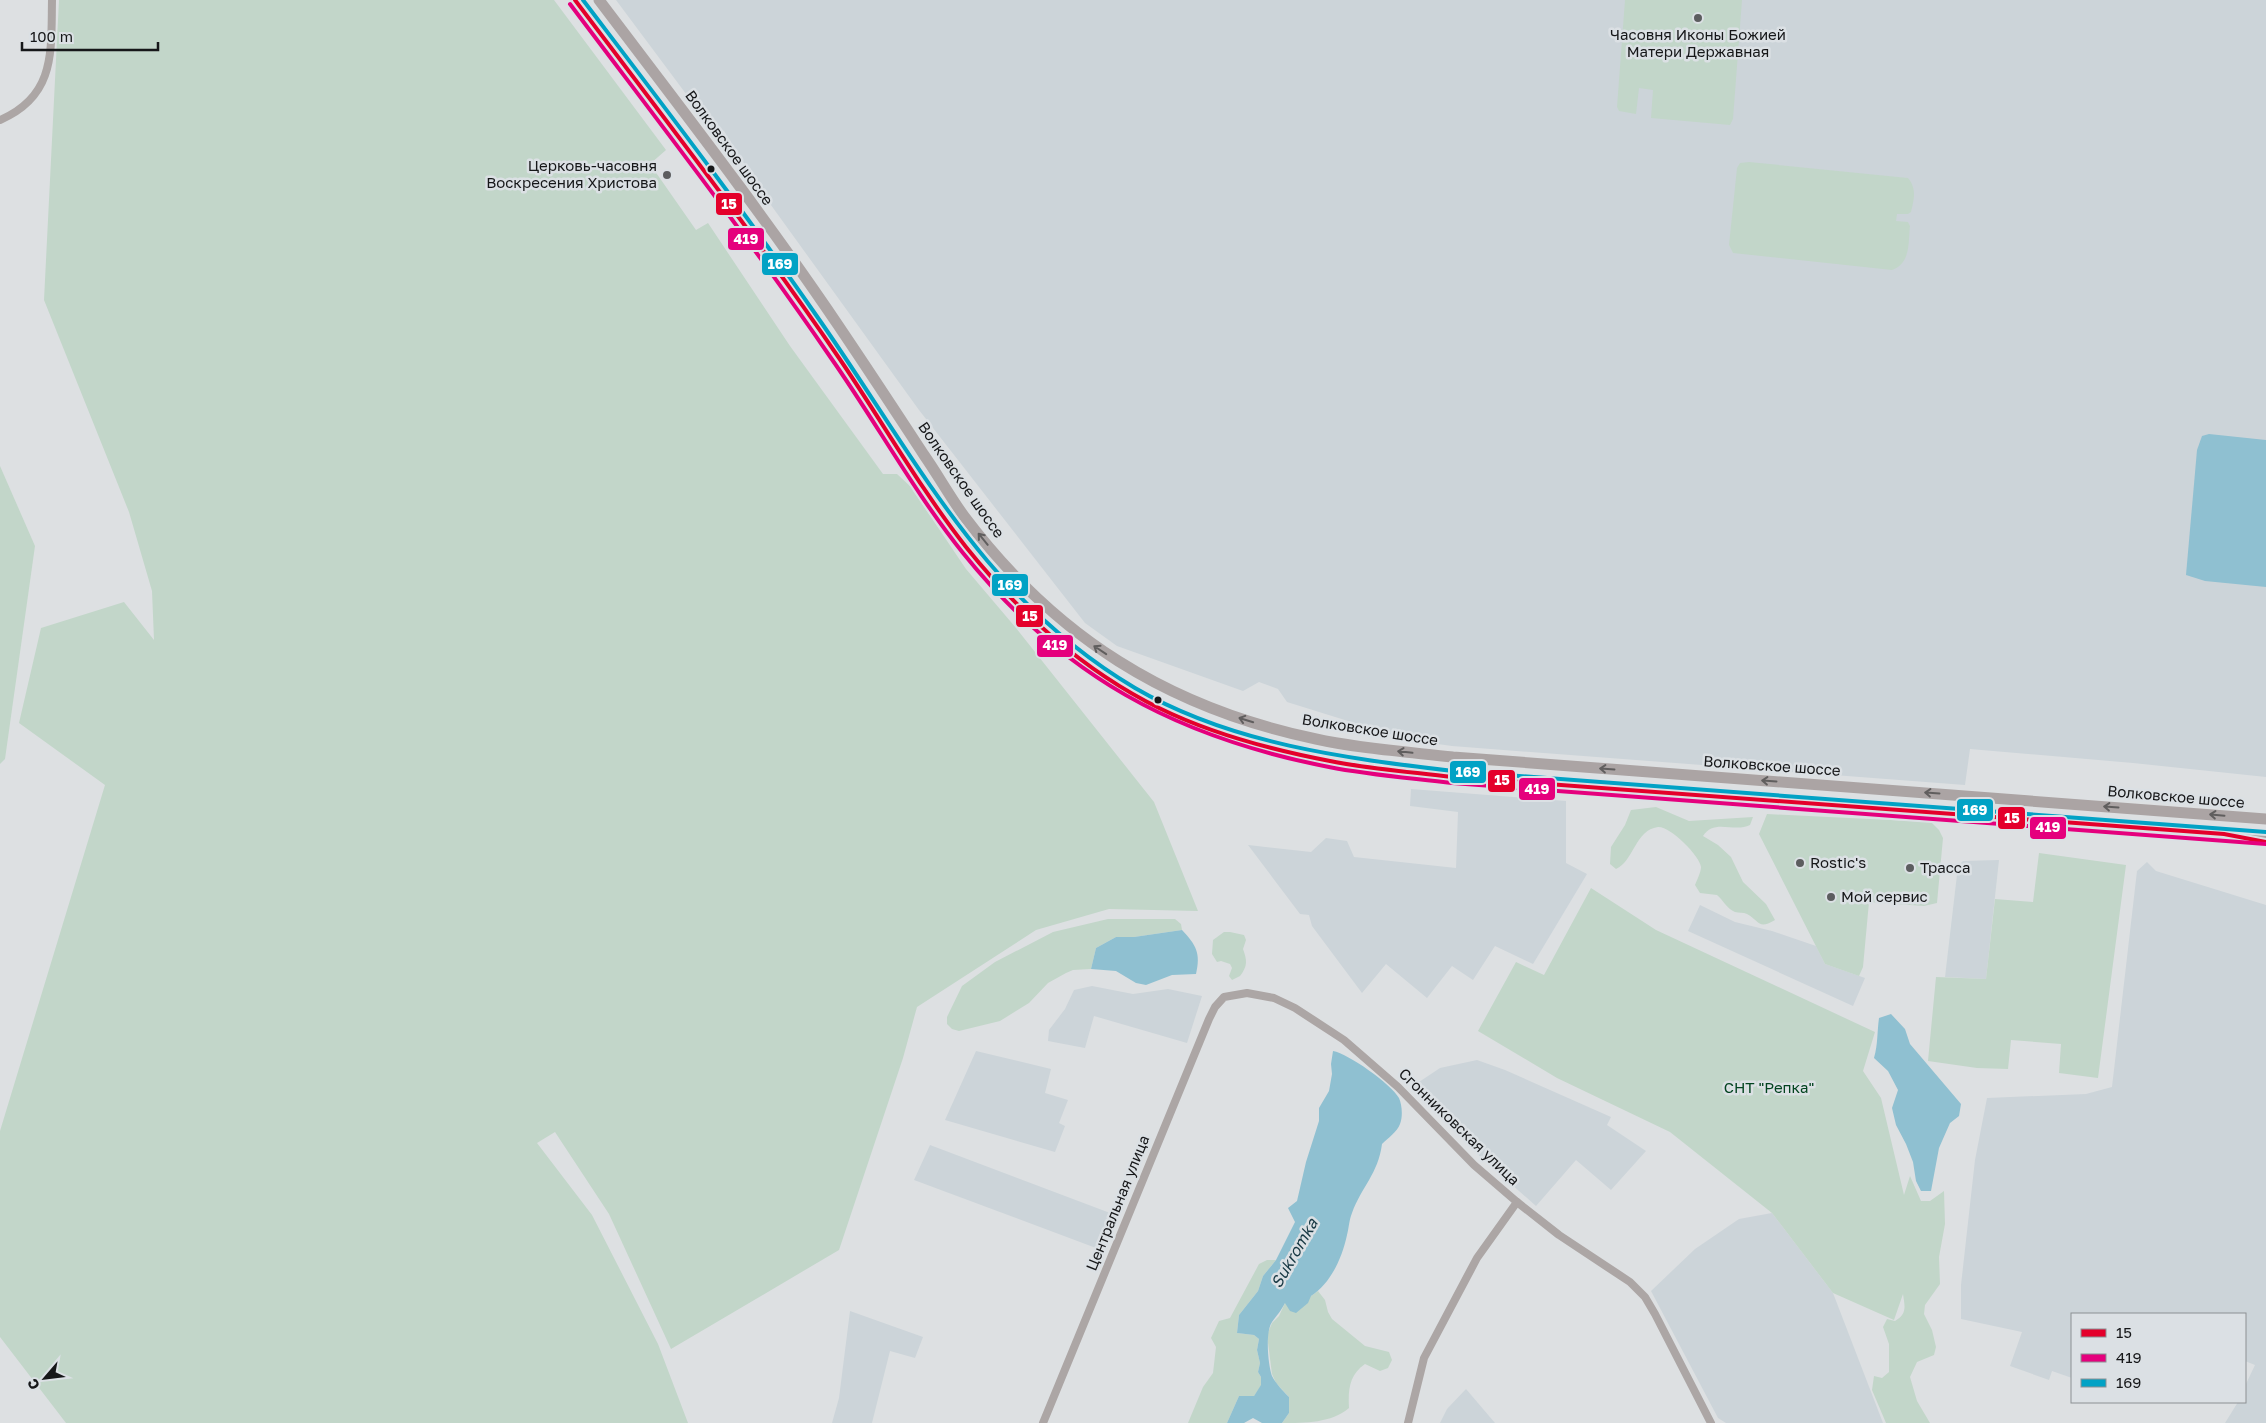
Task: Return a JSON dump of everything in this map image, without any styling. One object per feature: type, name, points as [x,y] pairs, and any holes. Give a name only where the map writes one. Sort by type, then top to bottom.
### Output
[{"type":"main road","points":[[575,0],[797,299],[840,359],[916,476],[988,574],[1033,619],[1079,658],[1131,692],[1184,719],[1250,741],[1312,758],[1378,768],[1461,777],[2266,838]]},
{"type":"main road","name":"Волковское шоссе","points":[[599,0],[807,280],[963,515],[1002,563],[1044,606],[1089,643],[1141,676],[1193,702],[1222,713],[1316,739],[1380,749],[1453,757],[2266,819]]},
{"type":"main road","points":[[2224,834],[2266,842]]},
{"type":"street","points":[[0,120],[30,101],[43,83],[51,55],[52,0]]},
{"type":"street","name":"Сгонниковская улица","points":[[1224,997],[1246,992],[1274,998],[1295,1008],[1331,1031],[1398,1087],[1474,1165],[1518,1202],[1559,1235],[1630,1282],[1645,1296],[1711,1423]]},
{"type":"street","name":"Центральная улица","points":[[1043,1423],[1209,1019],[1215,1007],[1224,997]]},
{"type":"street","points":[[1408,1423],[1424,1358],[1477,1258],[1518,1202]]},
{"type":"shaded area","points":[[616,0],[2266,0],[2266,777],[1970,749],[1965,785],[1452,746],[1409,740],[1287,702],[1278,689],[1259,682],[1243,691],[1117,646],[1085,623],[919,410],[763,194],[724,131],[704,118]]},
{"type":"shaded area","points":[[1411,789],[1566,801],[1566,863],[1587,874],[1533,964],[1495,946],[1473,980],[1452,966],[1427,998],[1386,964],[1362,993],[1312,926],[1309,915],[1300,914],[1248,845],[1311,852],[1326,838],[1347,841],[1354,857],[1456,868],[1458,812],[1410,806]]},
{"type":"shaded area","points":[[1999,860],[1986,979],[1945,977],[1958,866],[1963,861]]},
{"type":"shaded area","points":[[2147,862],[2156,871],[2266,905],[2266,1423],[2225,1423],[2237,1403],[2246,1403],[2246,1384],[2255,1365],[2246,1361],[2246,1313],[2071,1313],[2071,1378],[2052,1371],[2049,1380],[2010,1366],[2022,1332],[1961,1319],[1961,1285],[1975,1160],[1987,1098],[2086,1094],[2112,1087],[2137,871]]},
{"type":"shaded area","points":[[1700,905],[1735,922],[1772,931],[1816,946],[1825,964],[1865,978],[1853,1006],[1688,931]]},
{"type":"shaded area","points":[[1092,986],[1133,994],[1168,989],[1202,996],[1187,1043],[1094,1016],[1085,1048],[1048,1041],[1049,1030],[1065,1009],[1074,990]]},
{"type":"shaded area","points":[[976,1051],[1051,1069],[1045,1093],[1068,1100],[1059,1123],[1065,1126],[1055,1152],[945,1120]]},
{"type":"shaded area","points":[[1477,1060],[1505,1070],[1611,1117],[1607,1125],[1646,1151],[1611,1190],[1576,1160],[1536,1206],[1474,1151],[1410,1088],[1440,1068]]},
{"type":"shaded area","points":[[930,1145],[1118,1216],[1104,1251],[914,1180]]},
{"type":"shaded area","points":[[1772,1213],[1833,1293],[1883,1423],[1726,1423],[1718,1418],[1651,1291],[1695,1249],[1739,1219]]},
{"type":"shaded area","points":[[850,1311],[923,1337],[915,1358],[890,1351],[872,1423],[832,1423],[839,1398]]},
{"type":"shaded area","points":[[1466,1389],[1495,1423],[1440,1423],[1447,1409]]},
{"type":"green space","points":[[59,0],[554,0],[666,150],[650,164],[696,230],[708,223],[790,346],[883,474],[897,474],[910,486],[966,569],[1016,628],[1154,802],[1198,911],[1109,909],[1036,930],[917,1007],[903,1058],[839,1250],[671,1349],[609,1214],[555,1132],[537,1143],[592,1215],[658,1344],[688,1423],[66,1423],[0,1337],[0,1131],[105,785],[19,723],[41,628],[124,602],[154,640],[152,591],[129,512],[44,300]]},
{"type":"green space","points":[[1625,0],[1742,0],[1733,119],[1730,125],[1651,118],[1653,90],[1639,88],[1636,114],[1619,111],[1617,107]]},
{"type":"green space","points":[[1749,162],[1908,178],[1914,190],[1911,212],[1908,214],[1897,214],[1896,221],[1908,222],[1910,226],[1907,252],[1903,263],[1892,270],[1733,253],[1729,245],[1737,168],[1740,163]]},
{"type":"green space","points":[[0,466],[35,546],[5,759],[0,764]]},
{"type":"green space","points":[[1656,807],[1689,821],[1753,817],[1750,825],[1737,828],[1713,828],[1703,836],[1718,845],[1731,857],[1743,882],[1766,904],[1775,920],[1762,924],[1747,914],[1732,911],[1717,895],[1700,893],[1695,885],[1701,869],[1696,856],[1677,836],[1663,828],[1650,829],[1644,834],[1622,865],[1616,869],[1610,864],[1611,847],[1625,825],[1631,810]]},
{"type":"green space","points":[[1767,814],[1931,822],[1939,830],[1943,838],[1937,903],[1924,906],[1869,902],[1863,967],[1859,976],[1825,964],[1759,834]]},
{"type":"green space","points":[[2039,853],[2126,865],[2098,1078],[2059,1073],[2061,1044],[2011,1040],[2008,1069],[1977,1068],[1928,1061],[1936,977],[1986,979],[1995,899],[2033,902]]},
{"type":"green space","name":"СНТ \"Репка\"","points":[[1591,888],[1656,930],[1875,1032],[1863,1071],[1881,1098],[1904,1195],[1910,1176],[1921,1201],[1930,1201],[1944,1191],[1945,1224],[1939,1257],[1940,1284],[1925,1305],[1924,1314],[1932,1330],[1936,1347],[1934,1355],[1917,1362],[1910,1377],[1917,1401],[1930,1423],[1886,1423],[1872,1390],[1874,1376],[1882,1378],[1889,1372],[1889,1344],[1883,1327],[1887,1319],[1895,1321],[1902,1316],[1905,1306],[1903,1294],[1894,1320],[1833,1293],[1772,1213],[1670,1132],[1557,1078],[1478,1031],[1516,962],[1544,975]]},
{"type":"green space","points":[[1108,919],[1175,919],[1181,924],[1182,930],[1134,937],[1116,937],[1096,948],[1091,969],[1073,970],[1048,983],[1029,1003],[1000,1021],[959,1031],[952,1029],[947,1024],[947,1017],[962,986],[995,962],[1053,932]]},
{"type":"green space","points":[[1224,932],[1244,935],[1246,940],[1243,949],[1246,966],[1240,976],[1232,980],[1229,976],[1232,968],[1230,964],[1221,961],[1217,962],[1212,954],[1213,940]]},
{"type":"green space","points":[[1267,1260],[1276,1260],[1263,1276],[1258,1291],[1239,1315],[1237,1333],[1254,1335],[1259,1339],[1257,1350],[1260,1363],[1258,1372],[1261,1377],[1261,1386],[1254,1396],[1239,1396],[1227,1423],[1188,1423],[1203,1387],[1213,1373],[1216,1347],[1211,1338],[1219,1321],[1230,1318],[1259,1264]]},
{"type":"green space","points":[[1318,1291],[1325,1300],[1332,1319],[1365,1346],[1389,1352],[1392,1360],[1388,1368],[1380,1371],[1365,1364],[1360,1368],[1351,1383],[1349,1408],[1342,1413],[1318,1421],[1282,1423],[1289,1413],[1289,1397],[1276,1383],[1272,1374],[1267,1335],[1272,1323],[1279,1316],[1285,1303],[1311,1296]]},
{"type":"water","points":[[2209,434],[2266,440],[2266,587],[2205,581],[2186,575],[2197,450],[2202,436]]},
{"type":"water","points":[[1182,930],[1191,940],[1196,950],[1198,960],[1196,974],[1172,975],[1146,985],[1136,983],[1116,971],[1091,969],[1096,948],[1116,937],[1134,937]]},
{"type":"water","points":[[1891,1014],[1905,1029],[1910,1044],[1961,1104],[1959,1116],[1950,1123],[1939,1148],[1931,1191],[1921,1191],[1916,1181],[1913,1162],[1896,1125],[1892,1108],[1898,1090],[1888,1071],[1874,1058],[1879,1018]]},
{"type":"water","name":"Sukromka","points":[[1333,1051],[1359,1063],[1395,1092],[1401,1104],[1401,1121],[1397,1130],[1382,1144],[1377,1164],[1350,1218],[1345,1244],[1330,1277],[1311,1296],[1308,1303],[1296,1313],[1290,1311],[1285,1303],[1270,1327],[1268,1333],[1268,1357],[1272,1376],[1289,1397],[1289,1413],[1282,1423],[1262,1423],[1253,1418],[1244,1423],[1227,1423],[1239,1396],[1254,1396],[1261,1385],[1261,1377],[1258,1372],[1260,1363],[1257,1350],[1259,1339],[1254,1335],[1237,1333],[1239,1315],[1258,1291],[1263,1276],[1276,1260],[1295,1222],[1288,1208],[1297,1201],[1306,1162],[1319,1121],[1319,1108],[1329,1091]]},
{"type":"transit line","name":"15","points":[[575,0],[775,267],[839,358],[932,501],[966,547],[1030,617],[1054,638],[1105,676],[1159,708],[1200,726],[1286,752],[1391,770],[1452,777],[2224,834],[2266,842]]},
{"type":"transit line","name":"169","points":[[583,0],[759,235],[852,367],[955,520],[993,567],[1034,611],[1081,652],[1135,688],[1172,707],[1210,723],[1289,746],[1330,754],[1453,771],[2266,832]]},
{"type":"transit line","name":"419","points":[[570,4],[768,268],[848,382],[928,506],[963,553],[1001,596],[1040,634],[1082,667],[1125,695],[1172,719],[1221,738],[1273,754],[1329,767],[1390,776],[1452,783],[2266,844]]},
{"type":"place","name":"Часовня Иконы Божией Матери Державная","points":[[1698,18]]},
{"type":"place","name":"Церковь-часовня Воскресения Христова","points":[[667,175]]},
{"type":"place","name":"Rostic's","points":[[1800,863]]},
{"type":"place","name":"Трасса","points":[[1910,868]]},
{"type":"place","name":"Мой сервис","points":[[1831,897]]}]
